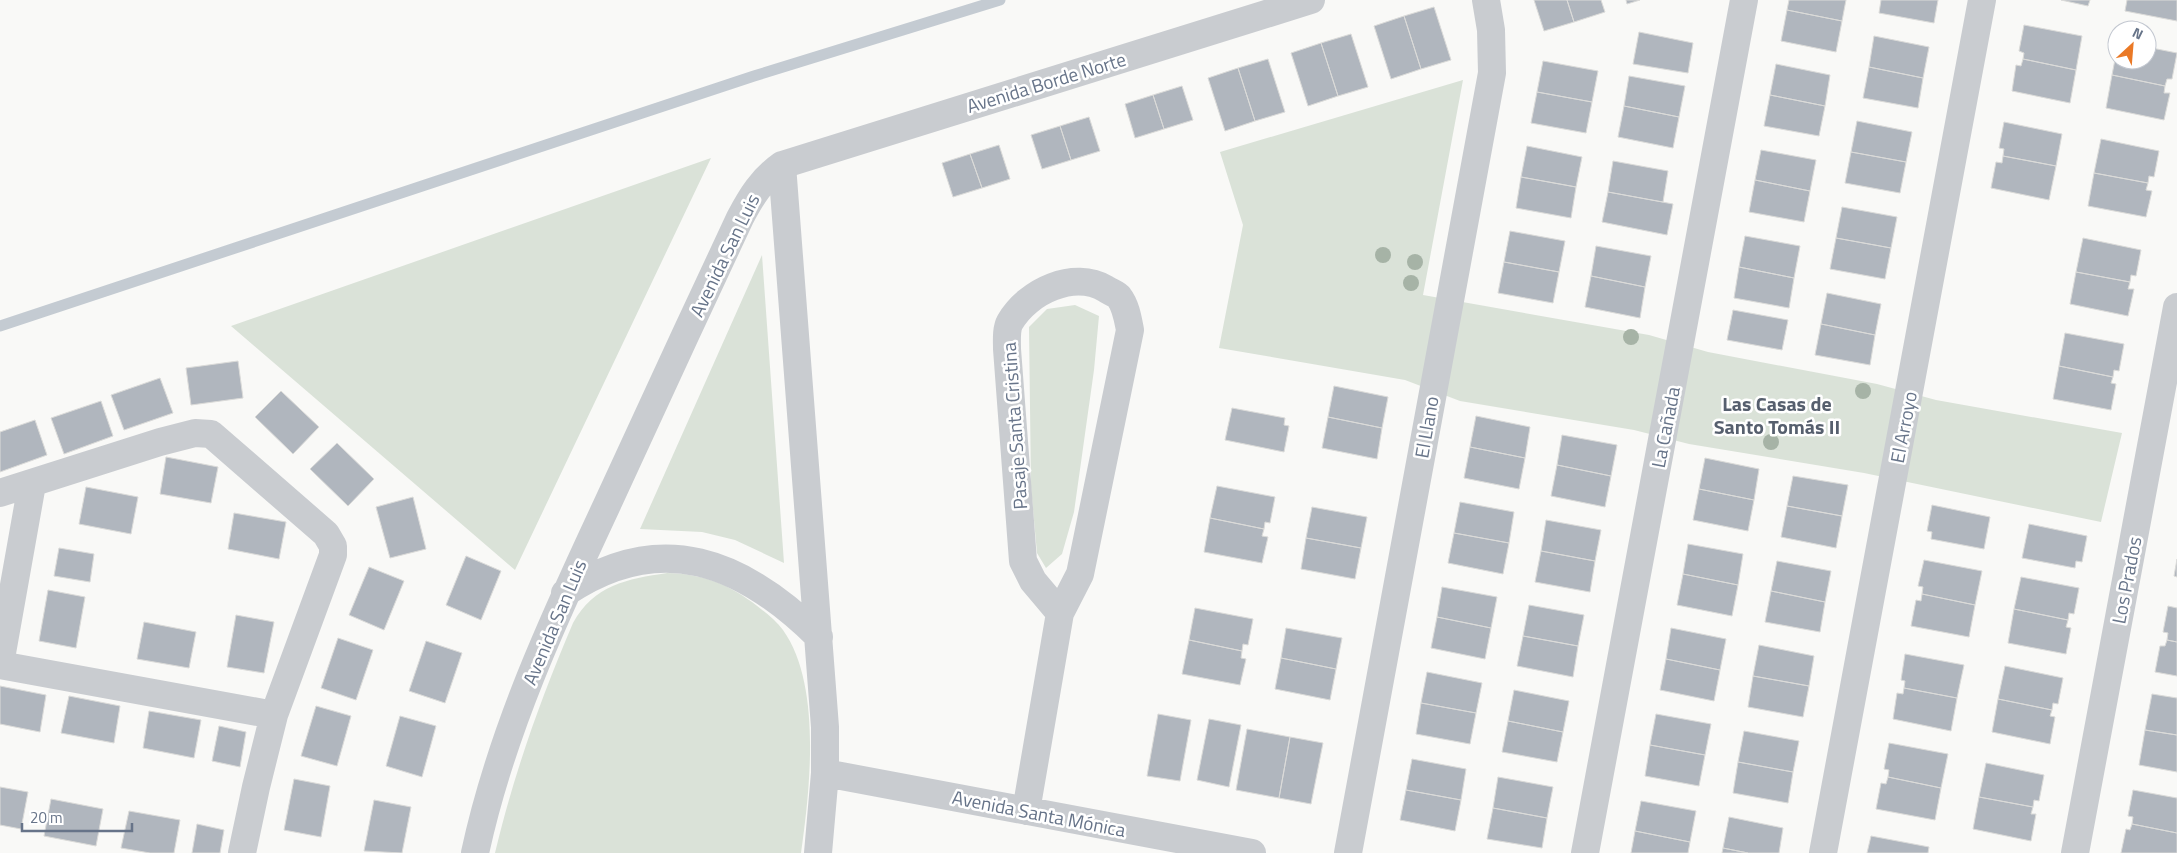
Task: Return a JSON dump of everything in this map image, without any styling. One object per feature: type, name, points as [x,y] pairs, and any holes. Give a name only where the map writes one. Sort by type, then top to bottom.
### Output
[{"type":"street","name":"Avenida Borde Norte","points":[[782,164],[1311,0]]},
{"type":"street","name":"El Llano","points":[[1348,853],[1490,80],[1491,30],[1486,0]]},
{"type":"street","name":"La Cañada","points":[[1584,853],[1744,0]]},
{"type":"street","name":"El Arroyo","points":[[1823,853],[1982,0]]},
{"type":"street","name":"Avenida San Luis","points":[[475,853],[493,785],[509,735],[566,593],[750,198],[761,183],[782,164]]},
{"type":"street","name":"Avenida San Luis","points":[[782,164],[819,637],[824,727],[825,773],[818,853]]},
{"type":"street","name":"Pasaje Santa Cristina","points":[[1026,811],[1060,613],[1080,574],[1130,330],[1126,312],[1119,296],[1098,284],[1074,282],[1054,286],[1037,294],[1019,311],[1009,323],[1007,349],[1023,561],[1033,581],[1060,613]]},
{"type":"street","name":"Los Prados","points":[[2075,853],[2177,307]]},
{"type":"street","points":[[0,493],[160,442],[195,433],[211,434],[326,534],[333,546],[333,555],[274,714],[242,853]]},
{"type":"street","points":[[32,484],[0,664],[274,714]]},
{"type":"street","points":[[566,593],[591,577],[626,564],[654,558],[678,558],[726,570],[748,582],[774,597],[819,637]]},
{"type":"street","name":"Avenida Santa Mónica","points":[[825,773],[1238,852]]},
{"type":"shaded area","points":[[1463,80],[1423,295],[1649,335],[1708,352],[1877,384],[1936,400],[2122,433],[2101,522],[1864,473],[1689,444],[1634,430],[1460,401],[1405,380],[1219,348],[1243,225],[1220,152]]},
{"type":"shaded area","points":[[711,158],[515,570],[231,326]]},
{"type":"shaded area","points":[[762,255],[784,563],[735,540],[702,532],[640,529]]},
{"type":"shaded area","points":[[1075,305],[1099,316],[1094,370],[1074,512],[1062,554],[1046,568],[1037,553],[1031,487],[1029,327],[1047,309]]},
{"type":"shaded area","points":[[667,573],[691,575],[712,580],[742,595],[764,611],[780,626],[795,653],[804,679],[810,738],[810,769],[801,853],[495,853],[502,823],[529,736],[573,623],[581,610],[601,592],[625,581]]},
{"type":"building","points":[[1534,0],[1567,0],[1574,22],[1544,31]]},
{"type":"building","points":[[1567,0],[1601,0],[1605,12],[1574,22]]},
{"type":"building","points":[[1626,0],[1640,0],[1627,4]]},
{"type":"building","points":[[1789,0],[1846,0],[1842,21],[1787,10]]},
{"type":"building","points":[[1881,0],[1938,0],[1934,23],[1879,13]]},
{"type":"building","points":[[2061,0],[2090,0],[2088,6]]},
{"type":"building","points":[[2127,0],[2177,0],[2177,21],[2125,11]]},
{"type":"building","points":[[1434,7],[1451,60],[1421,69],[1404,16]]},
{"type":"building","points":[[1787,10],[1842,21],[1836,52],[1781,41]]},
{"type":"building","points":[[1404,16],[1421,69],[1391,79],[1374,26]]},
{"type":"building","points":[[2024,25],[2082,36],[2076,70],[2023,59],[2024,53],[2019,51]]},
{"type":"building","points":[[1639,32],[1693,43],[1688,73],[1633,64]]},
{"type":"building","points":[[1351,34],[1368,87],[1338,96],[1321,43]]},
{"type":"building","points":[[1874,36],[1929,47],[1923,78],[1869,67]]},
{"type":"building","points":[[1321,43],[1338,96],[1308,106],[1291,53]]},
{"type":"building","points":[[2157,49],[2177,53],[2172,79],[2167,79],[2165,86],[2112,75],[2113,70],[2157,70]]},
{"type":"building","points":[[1268,59],[1285,112],[1255,121],[1238,68]]},
{"type":"building","points":[[2023,59],[2076,70],[2070,103],[2012,91],[2016,65],[2021,66]]},
{"type":"building","points":[[1543,61],[1598,71],[1592,102],[1537,92]]},
{"type":"building","points":[[1776,64],[1830,75],[1825,106],[1770,95]]},
{"type":"building","points":[[1869,67],[1923,78],[1918,108],[1863,98]]},
{"type":"building","points":[[1238,68],[1255,121],[1225,131],[1208,78]]},
{"type":"building","points":[[2112,75],[2165,86],[2164,93],[2170,93],[2164,120],[2106,108]]},
{"type":"building","points":[[1629,76],[1685,86],[1679,117],[1624,106]]},
{"type":"building","points":[[1182,86],[1193,120],[1164,129],[1153,95]]},
{"type":"building","points":[[1537,92],[1592,102],[1586,133],[1531,123]]},
{"type":"building","points":[[1153,95],[1164,129],[1135,138],[1125,104]]},
{"type":"building","points":[[1770,95],[1825,106],[1819,136],[1764,126]]},
{"type":"building","points":[[1624,106],[1679,117],[1673,148],[1618,137]]},
{"type":"building","points":[[1089,117],[1100,151],[1071,160],[1060,126]]},
{"type":"building","points":[[1857,121],[1912,132],[1906,162],[1851,152]]},
{"type":"building","points":[[2004,122],[2062,134],[2056,166],[2003,156],[2004,149],[1999,148]]},
{"type":"building","points":[[1060,126],[1071,160],[1042,169],[1031,135]]},
{"type":"building","points":[[2101,139],[2159,151],[2154,177],[2149,176],[2148,183],[2094,173]]},
{"type":"building","points":[[999,145],[1010,179],[982,188],[970,154]]},
{"type":"building","points":[[1527,146],[1582,157],[1576,187],[1521,177]]},
{"type":"building","points":[[1761,150],[1816,160],[1810,191],[1755,180]]},
{"type":"building","points":[[1851,152],[1906,162],[1900,193],[1845,183]]},
{"type":"building","points":[[970,154],[982,188],[953,197],[942,163]]},
{"type":"building","points":[[2003,156],[2056,166],[2049,200],[1991,188],[1996,162],[2002,163]]},
{"type":"building","points":[[1613,161],[1668,171],[1663,202],[1608,192]]},
{"type":"building","points":[[2094,173],[2148,183],[2146,190],[2152,191],[2146,217],[2088,206]]},
{"type":"building","points":[[1521,177],[1576,187],[1571,218],[1516,208]]},
{"type":"building","points":[[1755,180],[1810,191],[1804,222],[1749,212]]},
{"type":"building","points":[[1608,192],[1673,204],[1667,235],[1602,222]]},
{"type":"building","points":[[1842,207],[1897,217],[1891,248],[1836,238]]},
{"type":"building","points":[[1510,231],[1565,241],[1559,272],[1504,262]]},
{"type":"building","points":[[1745,236],[1800,246],[1794,278],[1739,267]]},
{"type":"building","points":[[1836,238],[1891,248],[1885,279],[1830,269]]},
{"type":"building","points":[[2083,238],[2141,250],[2136,276],[2131,275],[2130,282],[2076,272]]},
{"type":"building","points":[[1596,246],[1651,256],[1645,287],[1591,276]]},
{"type":"building","points":[[1504,262],[1559,272],[1553,303],[1498,293]]},
{"type":"building","points":[[1739,267],[1794,278],[1789,308],[1734,298]]},
{"type":"building","points":[[2076,272],[2130,282],[2128,289],[2134,289],[2128,316],[2070,304]]},
{"type":"building","points":[[1591,276],[1645,287],[1640,318],[1585,307]]},
{"type":"building","points":[[1827,293],[1881,304],[1875,335],[1821,324]]},
{"type":"building","points":[[1733,310],[1788,320],[1782,350],[1727,340]]},
{"type":"building","points":[[1821,324],[1875,335],[1870,365],[1815,355]]},
{"type":"building","points":[[2065,333],[2124,344],[2119,371],[2114,370],[2113,377],[2059,366]]},
{"type":"building","points":[[238,361],[243,398],[191,405],[186,368]]},
{"type":"building","points":[[2059,366],[2113,377],[2111,383],[2116,384],[2111,410],[2053,399]]},
{"type":"building","points":[[160,378],[173,413],[124,430],[111,395]]},
{"type":"building","points":[[1334,386],[1388,397],[1382,428],[1328,417]]},
{"type":"building","points":[[281,391],[319,427],[293,454],[255,417]]},
{"type":"building","points":[[101,401],[113,436],[64,454],[51,418]]},
{"type":"building","points":[[1232,408],[1285,418],[1284,425],[1289,426],[1284,452],[1225,440]]},
{"type":"building","points":[[1476,416],[1530,427],[1525,458],[1470,447]]},
{"type":"building","points":[[1328,417],[1382,428],[1377,459],[1322,448]]},
{"type":"building","points":[[35,420],[47,455],[0,472],[0,432]]},
{"type":"building","points":[[1562,435],[1617,445],[1611,476],[1557,465]]},
{"type":"building","points":[[337,443],[374,479],[348,506],[310,469]]},
{"type":"building","points":[[1470,447],[1525,458],[1519,489],[1464,478]]},
{"type":"building","points":[[166,457],[218,467],[211,503],[160,494]]},
{"type":"building","points":[[1705,458],[1759,469],[1754,500],[1699,489]]},
{"type":"building","points":[[1557,465],[1611,476],[1605,507],[1551,496]]},
{"type":"building","points":[[1793,476],[1848,485],[1842,516],[1787,506]]},
{"type":"building","points":[[1217,486],[1275,497],[1270,523],[1265,522],[1264,529],[1210,518]]},
{"type":"building","points":[[86,487],[138,497],[131,534],[79,524]]},
{"type":"building","points":[[1699,489],[1754,500],[1748,531],[1693,520]]},
{"type":"building","points":[[413,497],[426,549],[390,558],[376,507]]},
{"type":"building","points":[[1460,502],[1514,512],[1509,543],[1454,533]]},
{"type":"building","points":[[1932,505],[1990,517],[1984,549],[1931,539],[1932,532],[1927,531]]},
{"type":"building","points":[[1787,506],[1842,516],[1836,548],[1781,537]]},
{"type":"building","points":[[1312,507],[1367,517],[1361,548],[1306,538]]},
{"type":"building","points":[[234,513],[286,522],[279,559],[228,549]]},
{"type":"building","points":[[1210,518],[1264,529],[1262,536],[1268,537],[1262,563],[1204,552]]},
{"type":"building","points":[[1546,520],[1601,530],[1595,561],[1541,551]]},
{"type":"building","points":[[2029,524],[2087,536],[2082,562],[2076,561],[2075,568],[2022,558]]},
{"type":"building","points":[[1454,533],[1509,543],[1503,574],[1448,563]]},
{"type":"building","points":[[1306,538],[1361,548],[1355,579],[1301,569]]},
{"type":"building","points":[[1688,544],[1743,554],[1738,585],[1683,574]]},
{"type":"building","points":[[59,548],[94,554],[90,582],[54,576]]},
{"type":"building","points":[[1541,551],[1595,561],[1590,592],[1535,582]]},
{"type":"building","points":[[466,556],[501,571],[481,620],[446,605]]},
{"type":"building","points":[[2177,559],[2177,577],[2174,576]]},
{"type":"building","points":[[1924,560],[1982,571],[1975,605],[1922,594],[1923,587],[1918,586]]},
{"type":"building","points":[[1777,561],[1831,571],[1825,602],[1771,591]]},
{"type":"building","points":[[369,567],[404,581],[384,630],[349,615]]},
{"type":"building","points":[[1683,574],[1738,585],[1732,616],[1677,605]]},
{"type":"building","points":[[2021,577],[2079,588],[2074,614],[2069,613],[2068,620],[2014,609]]},
{"type":"building","points":[[1442,587],[1497,597],[1491,628],[1437,617]]},
{"type":"building","points":[[48,590],[85,597],[76,648],[39,641]]},
{"type":"building","points":[[1771,591],[1825,602],[1820,632],[1765,622]]},
{"type":"building","points":[[1922,594],[1975,605],[1969,637],[1911,626],[1916,600],[1921,601]]},
{"type":"building","points":[[1529,605],[1584,615],[1578,646],[1523,636]]},
{"type":"building","points":[[2168,606],[2177,608],[2177,642],[2167,640],[2168,633],[2163,632]]},
{"type":"building","points":[[1195,608],[1253,619],[1248,645],[1243,644],[1242,651],[1189,640]]},
{"type":"building","points":[[2014,609],[2068,620],[2066,627],[2071,628],[2066,654],[2008,643]]},
{"type":"building","points":[[236,615],[274,622],[264,673],[227,667]]},
{"type":"building","points":[[1437,617],[1491,628],[1485,659],[1431,648]]},
{"type":"building","points":[[144,622],[196,632],[189,668],[137,659]]},
{"type":"building","points":[[1286,628],[1342,638],[1336,669],[1281,658]]},
{"type":"building","points":[[1671,628],[1726,639],[1720,670],[1666,659]]},
{"type":"building","points":[[1523,636],[1578,646],[1573,677],[1517,666]]},
{"type":"building","points":[[338,638],[373,650],[356,700],[321,688]]},
{"type":"building","points":[[1189,640],[1242,651],[1241,658],[1246,659],[1240,685],[1182,674]]},
{"type":"building","points":[[2167,640],[2177,642],[2177,676],[2155,672],[2160,646],[2165,646]]},
{"type":"building","points":[[426,641],[462,653],[445,703],[409,691]]},
{"type":"building","points":[[1759,645],[1814,656],[1809,686],[1753,676]]},
{"type":"building","points":[[1905,654],[1964,665],[1957,698],[1904,688],[1905,681],[1901,680]]},
{"type":"building","points":[[1281,658],[1336,669],[1330,700],[1275,689]]},
{"type":"building","points":[[1666,659],[1720,670],[1714,701],[1660,690]]},
{"type":"building","points":[[2005,666],[2063,678],[2058,704],[2053,703],[2052,710],[1998,699]]},
{"type":"building","points":[[1427,672],[1482,683],[1476,713],[1421,703]]},
{"type":"building","points":[[1753,676],[1809,686],[1803,717],[1748,707]]},
{"type":"building","points":[[0,686],[46,695],[40,732],[0,724]]},
{"type":"building","points":[[1904,688],[1957,698],[1951,731],[1893,719],[1897,693],[1903,694]]},
{"type":"building","points":[[1514,690],[1569,701],[1563,732],[1508,721]]},
{"type":"building","points":[[2152,694],[2177,698],[2177,735],[2145,730]]},
{"type":"building","points":[[69,696],[120,706],[114,743],[61,733]]},
{"type":"building","points":[[1998,699],[2052,710],[2050,716],[2055,717],[2050,744],[1992,732]]},
{"type":"building","points":[[1421,703],[1476,713],[1470,744],[1416,734]]},
{"type":"building","points":[[316,706],[351,716],[337,766],[301,756]]},
{"type":"building","points":[[149,711],[201,720],[194,758],[143,748]]},
{"type":"building","points":[[1158,714],[1191,720],[1180,781],[1147,776]]},
{"type":"building","points":[[1656,714],[1711,724],[1705,755],[1650,745]]},
{"type":"building","points":[[400,716],[436,726],[422,777],[386,766]]},
{"type":"building","points":[[1209,719],[1241,725],[1229,787],[1197,780]]},
{"type":"building","points":[[1508,721],[1563,732],[1557,762],[1502,752]]},
{"type":"building","points":[[219,726],[246,732],[240,767],[212,761]]},
{"type":"building","points":[[1247,729],[1290,737],[1279,798],[1236,790]]},
{"type":"building","points":[[2145,730],[2177,735],[2177,772],[2139,765]]},
{"type":"building","points":[[1744,731],[1799,741],[1793,772],[1738,762]]},
{"type":"building","points":[[1290,737],[1323,743],[1311,804],[1279,798]]},
{"type":"building","points":[[1889,743],[1948,754],[1941,788],[1888,777],[1889,770],[1884,769]]},
{"type":"building","points":[[1650,745],[1705,755],[1699,786],[1645,776]]},
{"type":"building","points":[[1412,759],[1466,769],[1461,800],[1406,790]]},
{"type":"building","points":[[1738,762],[1793,772],[1788,803],[1733,793]]},
{"type":"building","points":[[1986,763],[2044,775],[2039,801],[2034,800],[2033,807],[1979,797]]},
{"type":"building","points":[[1498,777],[1553,787],[1547,818],[1493,808]]},
{"type":"building","points":[[1888,777],[1941,788],[1935,820],[1876,809],[1881,783],[1886,784]]},
{"type":"building","points":[[294,779],[330,786],[321,837],[284,830]]},
{"type":"building","points":[[0,787],[28,792],[21,829],[0,825]]},
{"type":"building","points":[[1406,790],[1461,800],[1455,831],[1400,820]]},
{"type":"building","points":[[2133,790],[2177,798],[2177,833],[2132,824],[2133,817],[2128,816]]},
{"type":"building","points":[[1979,797],[2033,807],[2031,814],[2036,814],[2031,841],[1973,829]]},
{"type":"building","points":[[51,799],[103,809],[96,846],[44,836]]},
{"type":"building","points":[[374,800],[411,807],[402,853],[364,851]]},
{"type":"building","points":[[1641,801],[1696,811],[1690,842],[1635,831]]},
{"type":"building","points":[[1493,808],[1547,818],[1542,848],[1487,839]]},
{"type":"building","points":[[129,811],[180,820],[174,853],[150,853],[121,848]]},
{"type":"building","points":[[1729,817],[1783,828],[1779,853],[1748,853],[1723,848]]},
{"type":"building","points":[[197,824],[224,830],[220,853],[192,853]]},
{"type":"building","points":[[2132,824],[2177,833],[2177,853],[2121,853],[2126,829],[2130,830]]},
{"type":"building","points":[[1635,831],[1690,842],[1688,853],[1631,853]]},
{"type":"building","points":[[1871,836],[1929,847],[1928,853],[1867,853]]},
{"type":"building","points":[[1723,848],[1748,853],[1722,853]]},
{"type":"waterway","points":[[0,326],[754,76],[1000,0]]},
{"type":"district","name":"Las Casas de Santo Tomás II","points":[[1777,414]]}]
